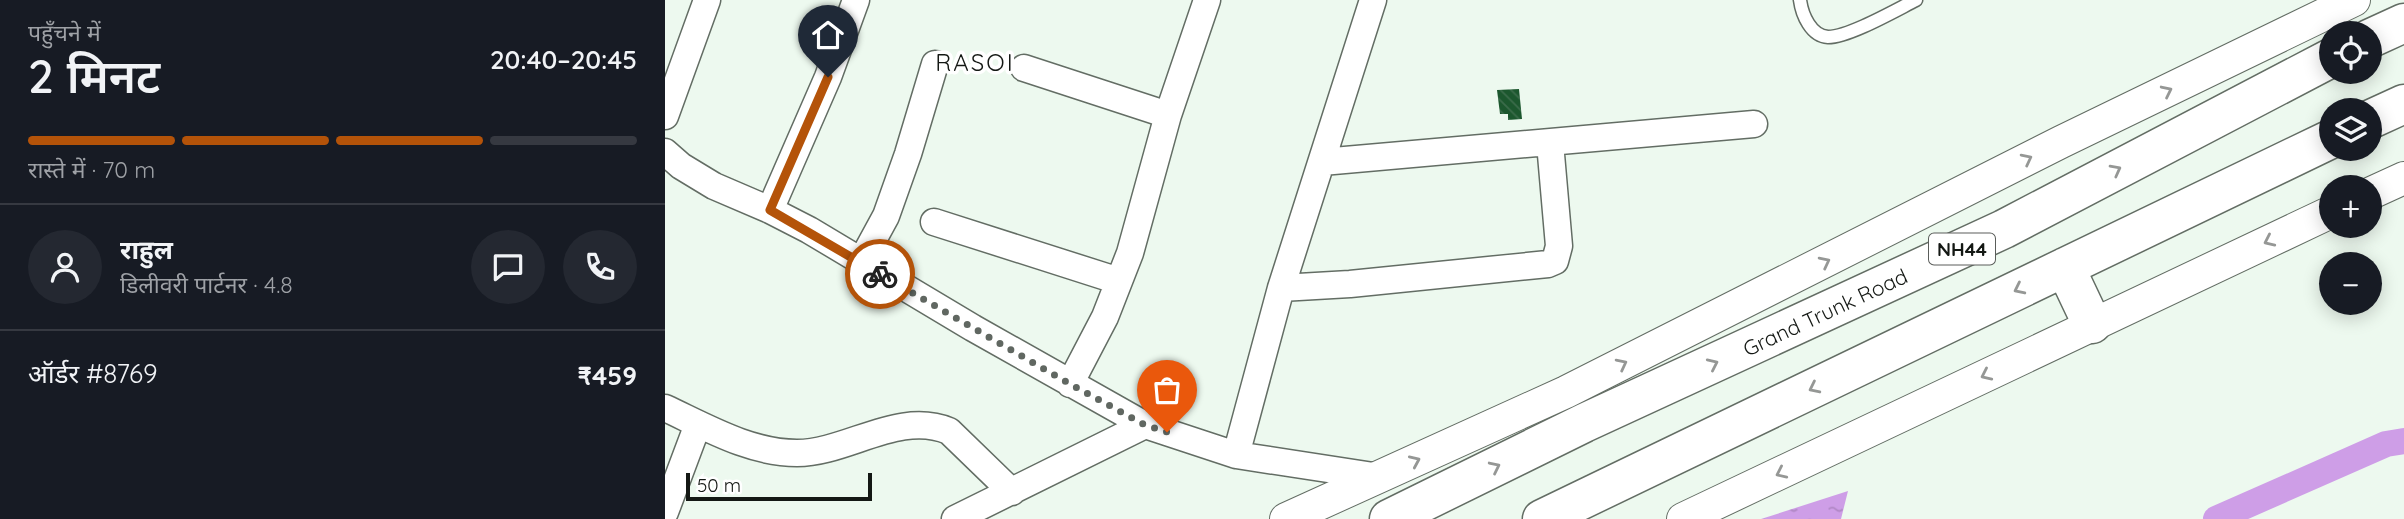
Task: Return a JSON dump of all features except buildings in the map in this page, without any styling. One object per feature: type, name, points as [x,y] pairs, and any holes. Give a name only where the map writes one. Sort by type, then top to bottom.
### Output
[{"type":"highway","name":"Grand Trunk Road","points":[[1389,519],[1584,423],[2004,229],[2319,64]]},
{"type":"highway","points":[[2382,114],[2404,104]]},
{"type":"highway","points":[[1542,519],[2319,145]]},
{"type":"highway","points":[[2065,267],[2092,324]]},
{"type":"street","points":[[665,116],[708,0]]},
{"type":"street","points":[[770,210],[828,77],[856,0]]},
{"type":"street","points":[[1070,384],[1105,317],[1134,240],[1168,115],[1207,0]]},
{"type":"street","points":[[1236,455],[1281,288],[1373,0]]},
{"type":"street","points":[[1286,519],[1566,392],[2338,4]]},
{"type":"street","points":[[861,262],[886,216],[912,143],[935,64]]},
{"type":"street","points":[[1024,68],[1168,115]]},
{"type":"street","points":[[1322,162],[1754,124]]},
{"type":"street","points":[[1281,288],[1432,276],[1548,264],[1555,261],[1559,246],[1550,143]]},
{"type":"street","points":[[665,152],[681,166],[714,186],[770,210],[1145,425],[1236,455],[1380,477]]},
{"type":"street","points":[[2382,188],[2404,177]]},
{"type":"street","points":[[1683,519],[2319,218]]},
{"type":"street","points":[[934,222],[1119,281]]},
{"type":"street","points":[[665,408],[754,447],[797,453],[919,424],[937,426],[949,431],[1012,492]]},
{"type":"street","points":[[665,512],[698,424]]},
{"type":"street","points":[[955,519],[1145,425]]},
{"type":"lane","points":[[1800,0],[1801,10],[1812,29],[1826,37],[1845,34],[1916,0]]},
{"type":"water","points":[[1848,491],[1841,519],[1761,519]]},
{"type":"waterway","points":[[2216,519],[2386,444],[2404,441]]},
{"type":"way so far","points":[[880,274],[1070,384],[1145,425],[1167,432]]},
{"type":"district","name":"RASOI","points":[[975,62]]},
{"type":"route","points":[[828,77],[770,210],[809,230],[880,274]]}]
